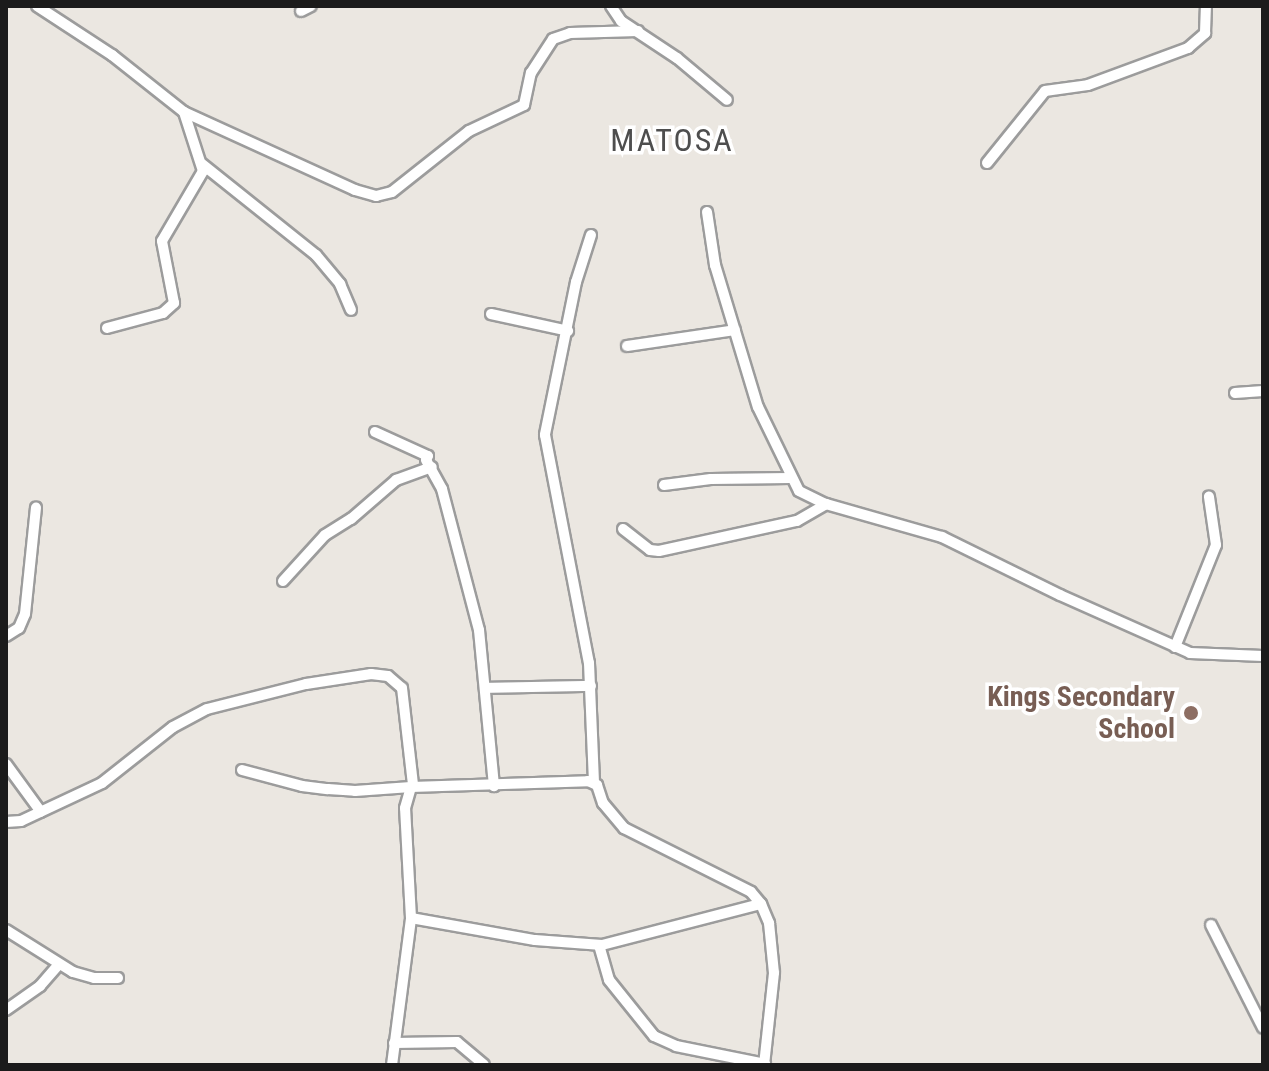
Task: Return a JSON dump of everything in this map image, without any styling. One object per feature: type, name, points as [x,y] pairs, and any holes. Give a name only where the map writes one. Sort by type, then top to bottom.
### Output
[{"type":"street","points":[[37,6],[112,55],[184,112],[355,190],[385,195],[469,131],[524,105],[531,73],[555,37],[570,33],[638,31]]},
{"type":"street","points":[[611,6],[614,14],[727,100]]},
{"type":"street","points":[[987,163],[1045,91],[1088,85],[1188,48],[1205,33],[1206,6]]},
{"type":"street","points":[[184,112],[202,164],[316,255],[340,284],[351,310]]},
{"type":"street","points":[[107,328],[163,313],[174,303],[162,241],[194,189],[202,164]]},
{"type":"street","points":[[707,212],[715,265],[758,407],[799,491],[826,504],[942,537],[1175,647],[1203,655],[1263,656]]},
{"type":"street","points":[[591,235],[576,282],[545,435],[591,686],[594,782],[603,803],[624,828],[751,892],[761,904],[769,923],[774,973],[764,1064],[676,1046],[654,1036],[609,980],[599,945]]},
{"type":"street","points":[[491,314],[568,331]]},
{"type":"street","points":[[627,346],[735,330]]},
{"type":"street","points":[[1235,393],[1263,391]]},
{"type":"street","points":[[375,432],[428,456],[426,460],[442,489],[478,622],[494,786]]},
{"type":"street","points":[[283,581],[325,535],[351,519],[397,480],[432,467]]},
{"type":"street","points":[[664,485],[711,479],[790,478]]},
{"type":"street","points":[[1175,647],[1216,545],[1209,497]]},
{"type":"street","points":[[623,529],[650,550],[659,551],[797,521],[826,504]]},
{"type":"street","points":[[6,636],[19,628],[25,614],[36,508]]},
{"type":"street","points":[[6,822],[21,821],[102,783],[154,739],[207,709],[306,684],[371,674],[388,676],[402,688],[412,786],[405,808],[411,918],[392,1065]]},
{"type":"street","points":[[485,688],[591,686]]},
{"type":"street","points":[[6,764],[41,812]]},
{"type":"street","points":[[242,770],[315,787],[355,791],[412,786],[594,782]]},
{"type":"street","points":[[411,918],[535,940],[599,945],[761,904]]},
{"type":"street","points":[[1211,925],[1263,1028]]},
{"type":"street","points":[[6,930],[59,964],[86,976],[118,978]]},
{"type":"street","points":[[6,1010],[40,986],[59,964]]},
{"type":"street","points":[[394,1043],[457,1042],[484,1065]]},
{"type":"place","name":"Kings Secondary School","points":[[1191,713]]},
{"type":"district","name":"MATOSA","points":[[672,140]]}]
